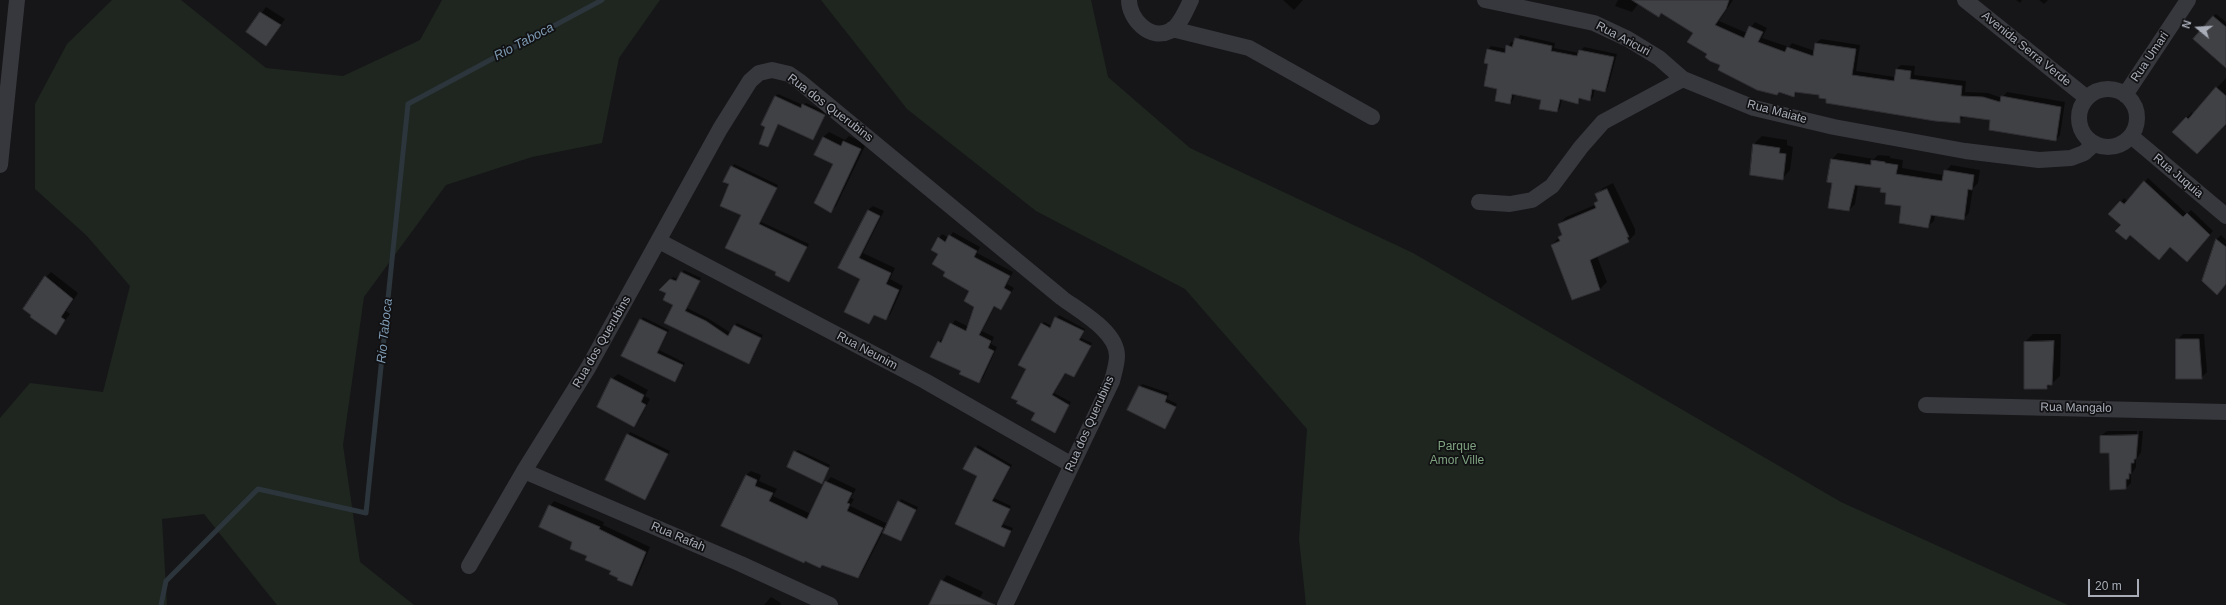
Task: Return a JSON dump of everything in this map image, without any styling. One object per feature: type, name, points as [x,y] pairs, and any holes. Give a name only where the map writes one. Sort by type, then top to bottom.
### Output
[{"type":"street","points":[[0,165],[17,0]]},
{"type":"street","points":[[1129,0],[1136,22],[1152,32],[1161,34],[1172,29],[1178,24],[1191,0]]},
{"type":"street","name":"Rua Aricuri","points":[[1486,0],[1594,23],[1628,39],[1659,58],[1683,79]]},
{"type":"street","name":"Avenida Serra Verde","points":[[1965,0],[2087,98]]},
{"type":"street","name":"Rua Umari","points":[[2125,95],[2188,0]]},
{"type":"street","points":[[1172,29],[1249,48],[1372,117]]},
{"type":"street","name":"Rua dos Querubins","points":[[469,566],[524,471],[588,368],[660,242],[720,129],[750,80],[759,73],[772,70],[789,74],[891,155],[1062,298],[1099,325],[1114,344],[1117,356],[1112,381],[1005,605]]},
{"type":"street","points":[[1480,202],[1510,204],[1532,200],[1552,186],[1581,146],[1603,122],[1683,79]]},
{"type":"street","name":"Rua Maiate","points":[[1683,79],[1754,108],[1834,127],[1965,151],[2039,160],[2072,158],[2084,153],[2094,144]]},
{"type":"street","points":[[2106,89],[2116,90],[2125,95],[2133,103],[2136,114],[2136,126],[2130,136],[2120,145],[2107,147],[2094,144],[2086,137],[2080,128],[2079,117],[2081,107],[2087,98],[2096,92],[2106,89]]},
{"type":"street","name":"Rua Juquia","points":[[2130,136],[2226,216]]},
{"type":"street","name":"Rua Neunim","points":[[660,242],[925,381],[1072,465]]},
{"type":"street","name":"Rua Mangalo","points":[[1926,405],[2226,412]]},
{"type":"street","name":"Rua Rafah","points":[[524,471],[740,564],[830,605]]},
{"type":"green space","points":[[112,0],[181,0],[266,68],[343,76],[420,40],[442,0],[660,0],[619,58],[602,143],[532,157],[446,185],[364,297],[343,445],[360,562],[414,605],[277,605],[204,514],[162,519],[167,605],[0,605],[0,418],[30,383],[103,392],[130,286],[87,236],[35,189],[35,104],[67,44]]},
{"type":"green space","name":"Parque Amor Ville","points":[[821,0],[1091,0],[1108,77],[1190,148],[1413,253],[1841,502],[2068,605],[1306,605],[1299,539],[1307,429],[1185,289],[1036,211],[907,109]]},
{"type":"building","points":[[1632,0],[1729,0],[1726,9],[1715,25],[1744,38],[1749,26],[1763,32],[1758,42],[1785,52],[1787,47],[1813,56],[1815,43],[1856,49],[1852,75],[1894,81],[1896,69],[1911,71],[1910,79],[1962,86],[1961,96],[1983,97],[2000,102],[2001,96],[2061,107],[2056,141],[1989,130],[1990,120],[1960,116],[1960,123],[1935,121],[1826,103],[1826,99],[1819,98],[1819,95],[1795,92],[1794,97],[1779,92],[1777,95],[1757,90],[1718,70],[1720,65],[1710,61],[1705,57],[1707,54],[1687,42],[1693,33],[1661,13],[1659,17]]},
{"type":"building","points":[[260,12],[281,25],[266,46],[246,32]]},
{"type":"building","points":[[2213,16],[2226,27],[2226,68],[2193,39]]},
{"type":"building","points":[[1515,38],[1552,46],[1551,51],[1577,56],[1579,50],[1614,57],[1605,92],[1592,89],[1590,101],[1579,98],[1578,104],[1560,99],[1557,112],[1539,109],[1541,100],[1512,94],[1510,104],[1495,101],[1497,89],[1484,86],[1488,64],[1484,63],[1487,49],[1505,53],[1506,45],[1512,47]]},
{"type":"building","points":[[2216,87],[2226,96],[2226,124],[2197,154],[2172,132],[2186,117],[2188,119]]},
{"type":"building","points":[[775,96],[801,108],[802,104],[825,115],[813,140],[778,124],[768,147],[759,144],[765,127],[761,125]]},
{"type":"building","points":[[823,137],[841,146],[843,141],[861,149],[831,213],[814,203],[833,164],[814,155]]},
{"type":"building","points":[[1753,144],[1780,148],[1779,153],[1786,154],[1783,180],[1750,175]]},
{"type":"building","points":[[1831,159],[1871,165],[1871,160],[1885,162],[1898,165],[1896,174],[1942,181],[1944,170],[1974,175],[1972,190],[1968,189],[1964,220],[1931,215],[1928,228],[1899,223],[1901,206],[1885,204],[1886,193],[1880,192],[1881,188],[1855,185],[1849,211],[1828,208],[1832,183],[1827,182]]},
{"type":"building","points":[[731,166],[777,188],[759,224],[807,247],[789,282],[775,275],[776,272],[725,248],[741,215],[720,206],[729,184],[723,182]]},
{"type":"building","points":[[2144,181],[2183,217],[2187,213],[2210,235],[2187,262],[2170,247],[2159,260],[2130,235],[2126,240],[2115,231],[2121,225],[2108,214],[2120,201],[2124,204]]},
{"type":"building","points":[[1607,189],[1629,237],[1627,237],[1629,242],[1590,260],[1600,290],[1572,300],[1551,245],[1560,241],[1558,237],[1562,235],[1558,224],[1596,208],[1594,203],[1598,201],[1595,194]]},
{"type":"building","points":[[868,210],[880,216],[859,258],[891,273],[886,284],[899,290],[886,320],[874,315],[869,324],[844,312],[860,279],[838,268]]},
{"type":"building","points":[[949,235],[977,251],[974,257],[1010,276],[1004,288],[1011,292],[1001,310],[994,306],[979,335],[991,341],[988,348],[994,351],[979,383],[959,374],[961,371],[930,357],[938,341],[941,343],[950,323],[966,331],[974,307],[964,301],[969,291],[943,276],[945,272],[932,264],[938,254],[931,250],[938,237],[945,242]]},
{"type":"building","points":[[2216,239],[2226,247],[2226,284],[2217,295],[2202,281]]},
{"type":"building","points":[[681,272],[700,281],[685,311],[706,321],[728,336],[734,325],[761,338],[749,364],[664,323],[673,305],[663,300],[666,293],[659,290],[670,279],[676,281]]},
{"type":"building","points":[[45,276],[73,299],[61,317],[65,320],[56,335],[30,317],[31,315],[23,309]]},
{"type":"building","points":[[1055,317],[1084,331],[1079,340],[1091,346],[1074,377],[1065,373],[1052,395],[1069,405],[1055,433],[1031,420],[1035,413],[1016,403],[1018,401],[1011,398],[1026,369],[1018,365],[1041,323],[1050,328]]},
{"type":"building","points":[[640,319],[667,332],[657,353],[683,365],[675,382],[621,356]]},
{"type":"building","points":[[2176,339],[2199,339],[2202,379],[2176,379]]},
{"type":"building","points":[[2054,341],[2052,385],[2047,385],[2047,389],[2024,389],[2024,342]]},
{"type":"building","points":[[611,378],[644,395],[641,402],[646,405],[634,427],[597,407]]},
{"type":"building","points":[[1139,386],[1167,396],[1165,402],[1176,407],[1165,429],[1127,410]]},
{"type":"building","points":[[627,434],[668,454],[645,500],[605,480]]},
{"type":"building","points":[[2138,435],[2136,459],[2134,459],[2134,463],[2131,463],[2131,474],[2129,473],[2129,479],[2126,479],[2126,489],[2110,490],[2109,453],[2100,453],[2100,436]]},
{"type":"building","points":[[975,447],[1010,467],[992,501],[1010,509],[1001,527],[1011,531],[1004,547],[955,524],[977,476],[963,469]]},
{"type":"building","points":[[794,451],[829,468],[822,484],[787,467]]},
{"type":"building","points":[[746,475],[757,480],[755,486],[773,493],[769,501],[807,519],[825,481],[852,493],[847,503],[850,504],[847,511],[883,528],[858,578],[822,565],[820,568],[805,561],[804,563],[721,526]]},
{"type":"building","points":[[898,501],[916,510],[901,541],[883,533]]},
{"type":"building","points":[[549,505],[600,527],[599,529],[646,552],[632,586],[617,580],[618,578],[609,574],[611,571],[585,560],[587,556],[570,549],[572,542],[539,527]]},
{"type":"building","points":[[941,580],[995,605],[929,605]]},
{"type":"waterway","name":"Rio Taboca","points":[[161,605],[166,581],[258,489],[366,513],[408,104],[602,0]]}]
